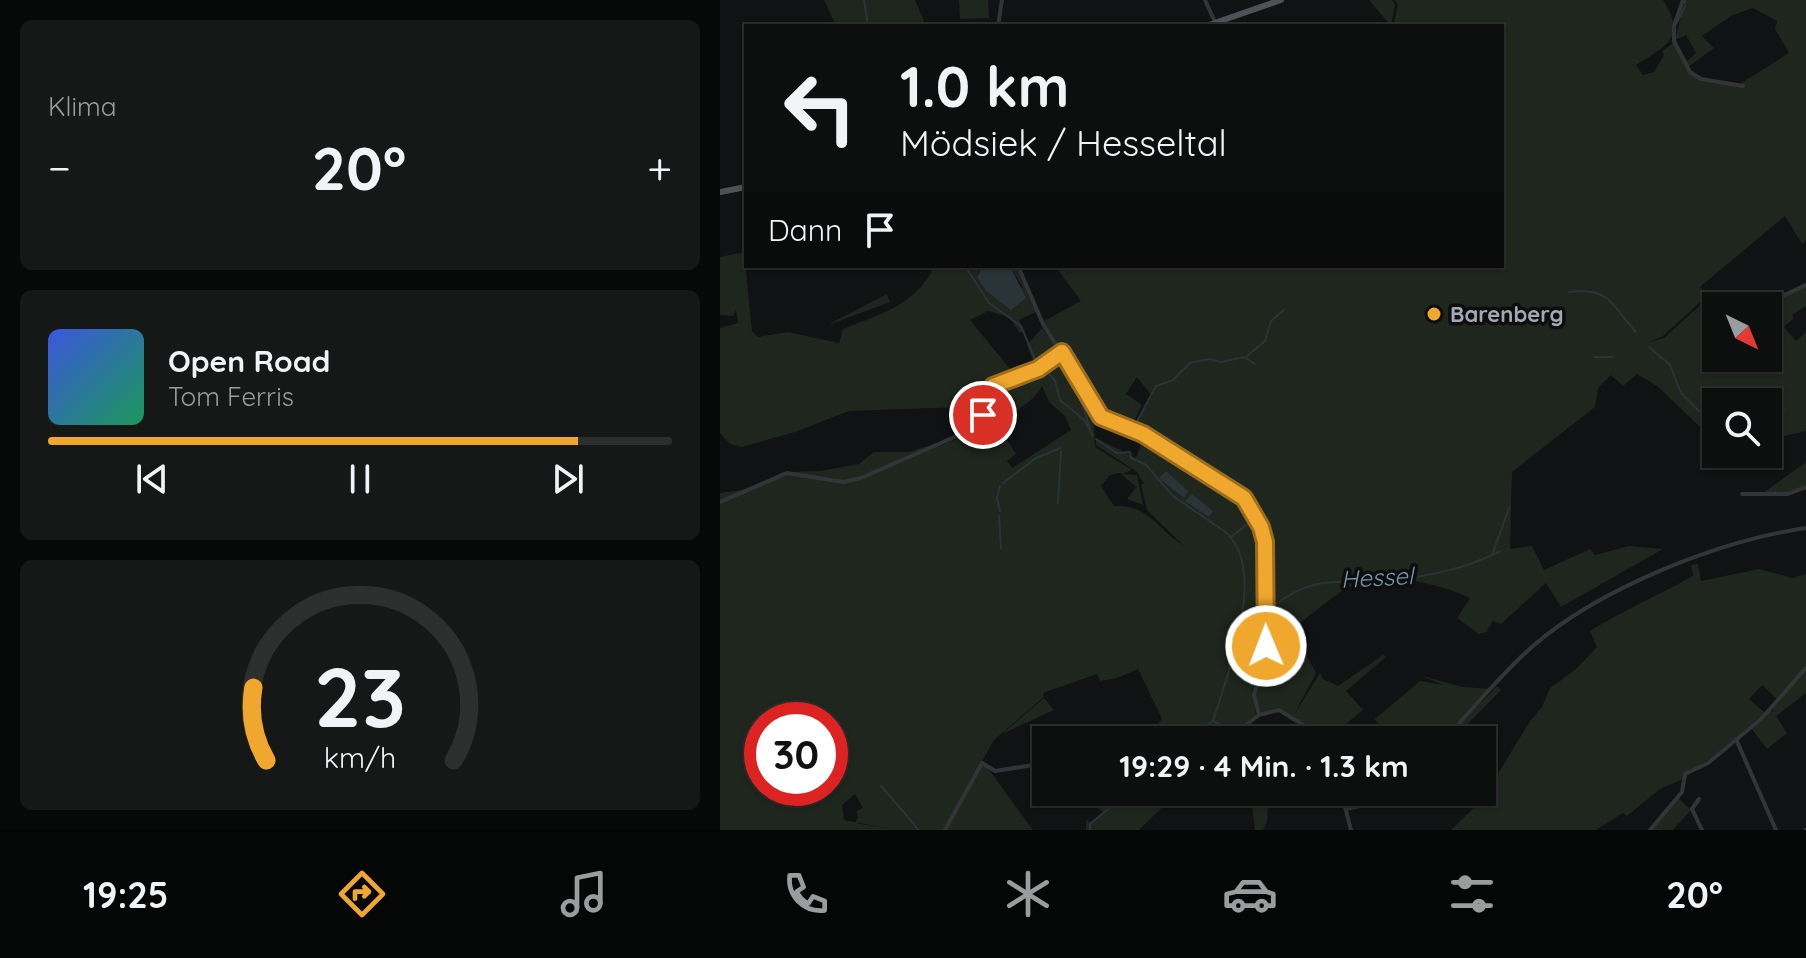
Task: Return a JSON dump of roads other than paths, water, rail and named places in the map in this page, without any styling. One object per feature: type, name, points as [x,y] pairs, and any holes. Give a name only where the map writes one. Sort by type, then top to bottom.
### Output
[{"type":"main road","points":[[1210,24],[1281,0]]},
{"type":"main road","points":[[720,192],[744,187]]},
{"type":"street","points":[[998,24],[1002,0]]},
{"type":"street","points":[[1205,0],[1215,22]]},
{"type":"street","points":[[1683,0],[1674,26],[1674,41],[1690,72],[1701,79],[1743,86]]},
{"type":"street","points":[[1019,268],[1043,324],[1101,417],[1143,434],[1176,458],[1212,475],[1242,496],[1255,515],[1265,542],[1268,587],[1266,646],[1254,686],[1259,715]]},
{"type":"street","points":[[1782,296],[1806,285]]},
{"type":"street","points":[[720,502],[787,473],[843,482],[855,480],[938,446],[977,426],[993,386],[1038,369],[1062,352]]},
{"type":"street","points":[[1742,494],[1788,494],[1806,487]]},
{"type":"street","points":[[1457,726],[1517,661],[1565,622],[1697,555],[1772,533],[1806,528]]},
{"type":"street","points":[[1650,830],[1682,792],[1685,774],[1706,764],[1765,715],[1806,668]]},
{"type":"street","points":[[1244,726],[1259,715],[1282,711],[1302,726]]},
{"type":"street","points":[[1736,739],[1776,830]]},
{"type":"street","points":[[945,830],[982,763],[992,771],[1032,765]]},
{"type":"street","points":[[1699,799],[1692,809],[1702,830]]},
{"type":"street","points":[[1345,806],[1351,830]]},
{"type":"street","points":[[1346,809],[1360,806]]},
{"type":"waterway","name":"Hessel","points":[[864,0],[868,24]]},
{"type":"waterway","points":[[1677,23],[1685,6]]},
{"type":"waterway","name":"Hessel","points":[[966,268],[989,303],[1021,326],[1037,364]]},
{"type":"waterway","points":[[1569,292],[1594,292],[1603,296],[1636,332]]},
{"type":"waterway","points":[[1247,356],[1265,341],[1271,321],[1284,310]]},
{"type":"waterway","points":[[1649,347],[1670,365],[1681,393],[1702,414]]},
{"type":"waterway","points":[[1134,427],[1156,386],[1173,380],[1190,363],[1209,359],[1221,362],[1244,357],[1255,364]]},
{"type":"waterway","points":[[1594,357],[1612,357]]},
{"type":"waterway","name":"Hessel","points":[[1046,370],[1055,381],[1060,400],[1084,420],[1093,436]]},
{"type":"waterway","points":[[1065,370],[1081,400],[1091,432]]},
{"type":"waterway","name":"Hessel","points":[[1096,439],[1117,453],[1130,452],[1131,458],[1146,465],[1173,496],[1221,529]]},
{"type":"waterway","points":[[1003,483],[1036,458],[1061,448]]},
{"type":"waterway","points":[[1058,503],[1061,452]]},
{"type":"waterway","points":[[1000,486],[997,498],[1000,511]]},
{"type":"waterway","name":"Hessel","points":[[1268,610],[1287,596],[1320,583],[1404,579],[1481,560],[1492,555],[1509,508]]},
{"type":"waterway","points":[[999,516],[1001,548]]},
{"type":"waterway","name":"Hessel","points":[[1231,537],[1249,523],[1253,530],[1262,609]]},
{"type":"waterway","name":"Hessel","points":[[1204,726],[1213,721],[1228,676],[1244,594],[1243,568],[1237,547],[1223,530]]},
{"type":"waterway","name":"Hessel","points":[[1492,555],[1501,551]]},
{"type":"waterway","name":"Hessel","points":[[1213,721],[1223,726]]},
{"type":"waterway","points":[[881,786],[914,824]]},
{"type":"waterway","name":"Hessel","points":[[1090,830],[1090,824],[1112,806]]},
{"type":"waterway","points":[[915,826],[918,830]]},
{"type":"place","name":"Barenberg","points":[[1434,314]]}]
